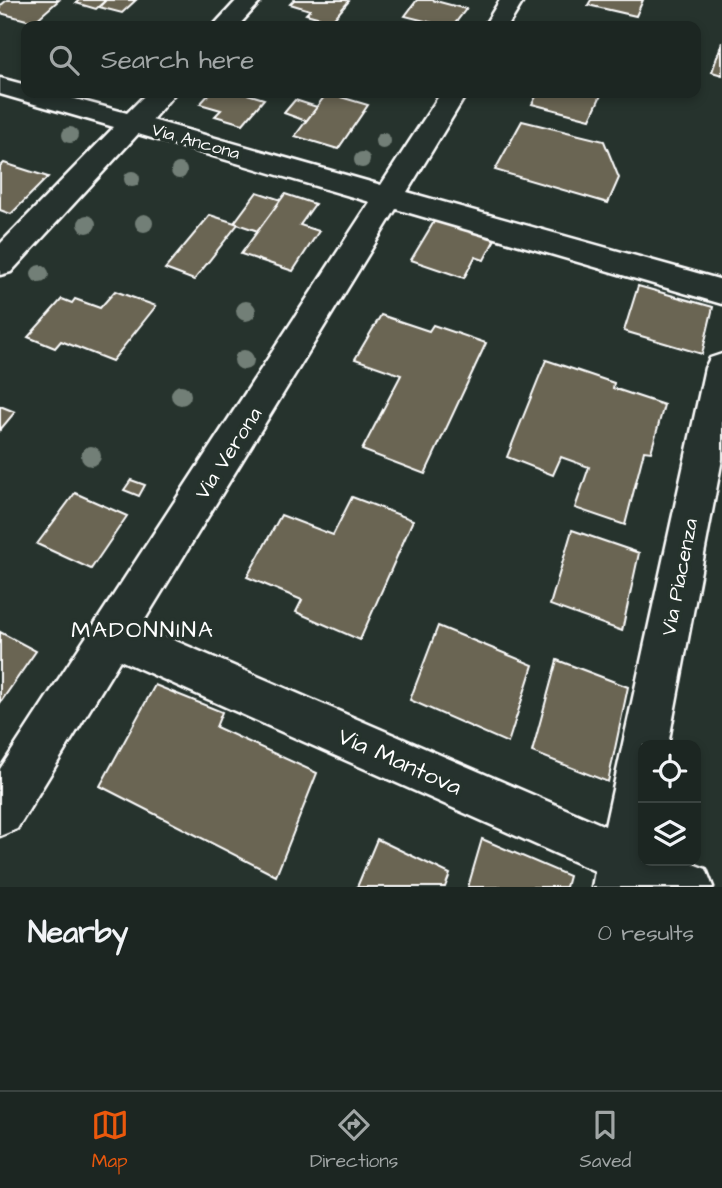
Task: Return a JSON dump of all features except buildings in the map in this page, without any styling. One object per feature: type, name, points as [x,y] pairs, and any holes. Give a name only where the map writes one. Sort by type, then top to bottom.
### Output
[{"type":"street","points":[[230,21],[250,0]]},
{"type":"street","points":[[498,21],[512,0]]},
{"type":"street","name":"Via Ancona","points":[[0,86],[21,92]]},
{"type":"street","name":"Via Ancona","points":[[43,98],[722,292]]},
{"type":"street","points":[[0,264],[157,98]]},
{"type":"street","name":"Via Verona","points":[[0,812],[451,98]]},
{"type":"street","name":"Via Piacenza","points":[[646,740],[722,368]]},
{"type":"street","name":"Via Mantova","points":[[112,635],[620,872],[688,887]]},
{"type":"street","points":[[620,872],[638,780]]},
{"type":"district","name":"MADONNINA","points":[[143,629]]}]
